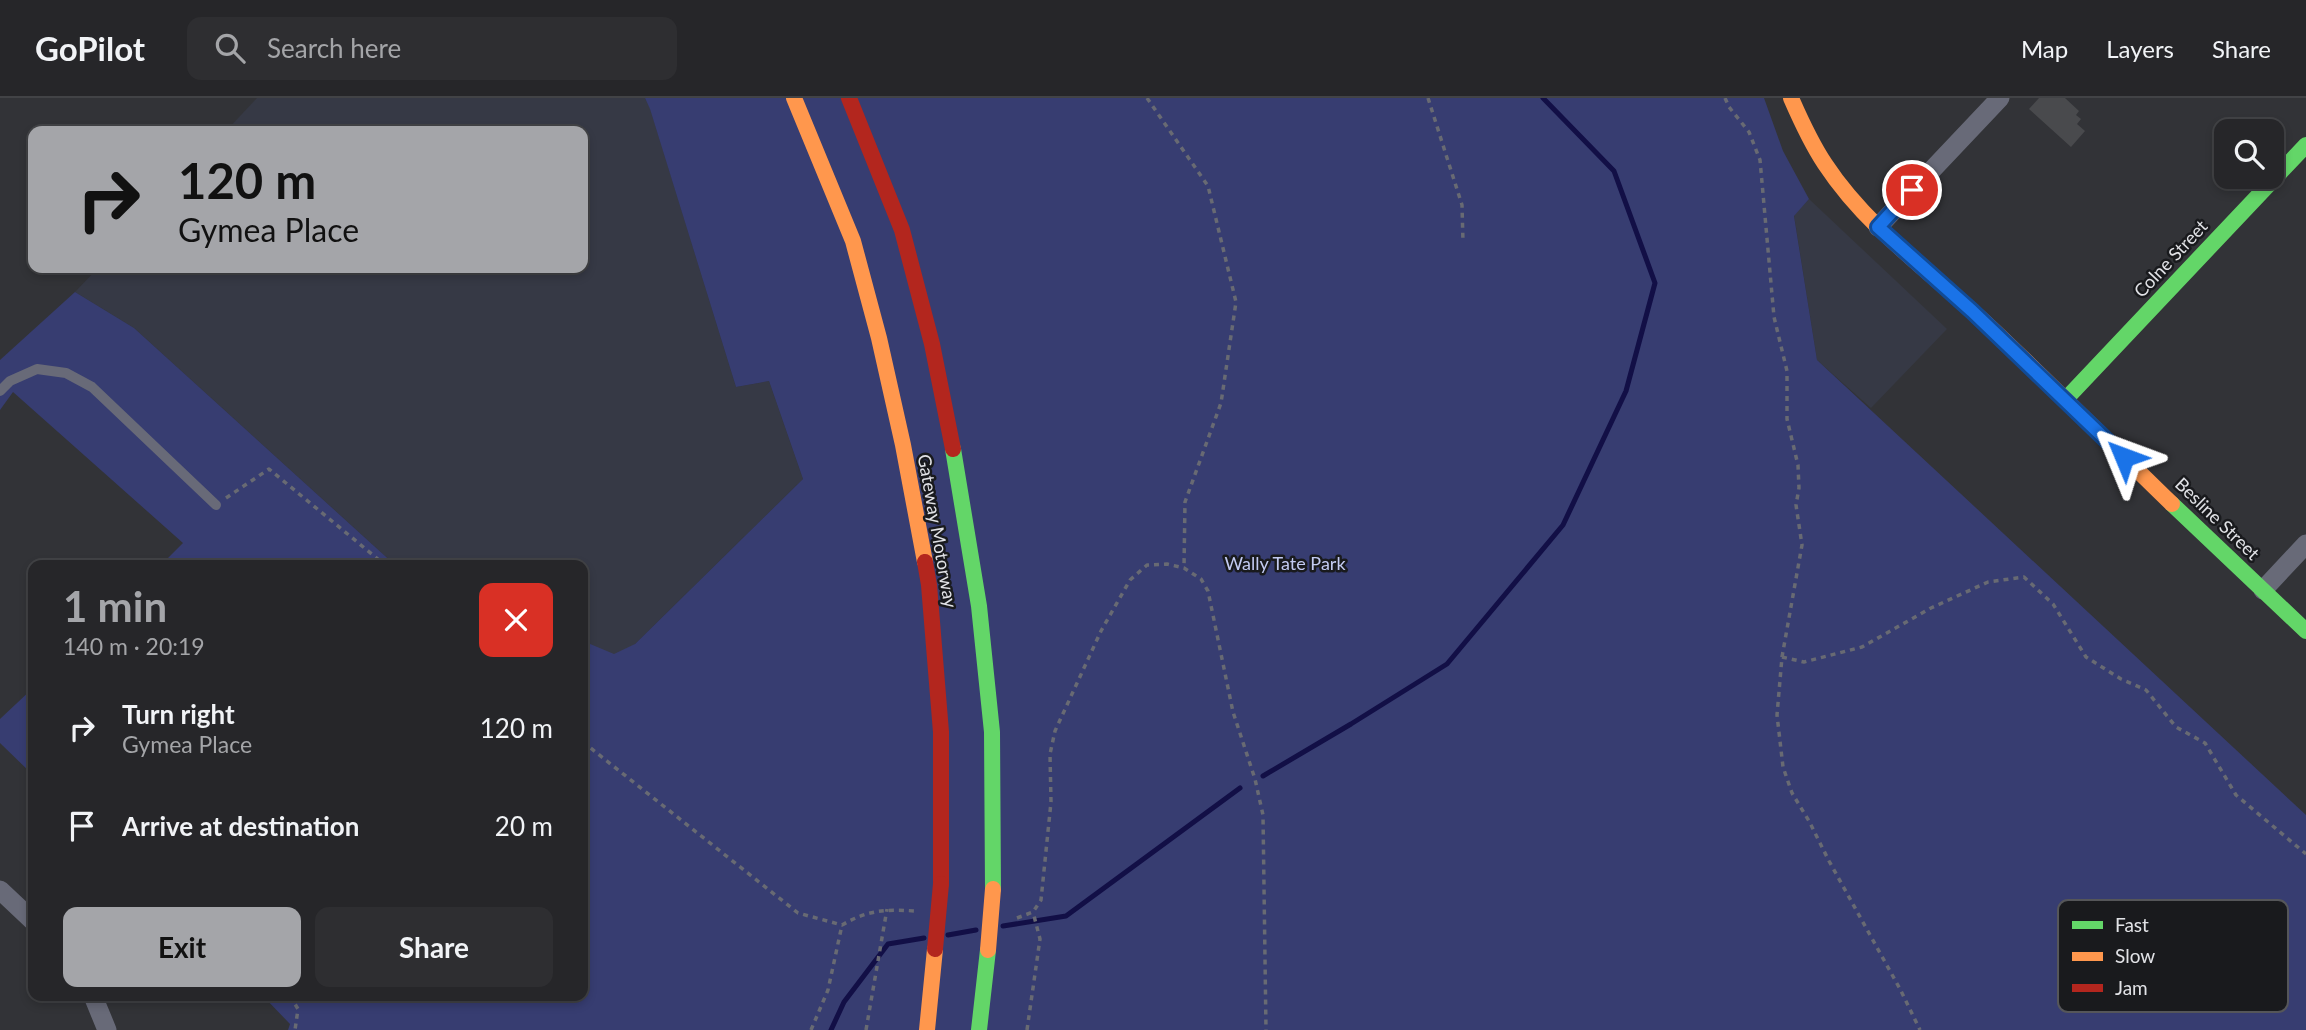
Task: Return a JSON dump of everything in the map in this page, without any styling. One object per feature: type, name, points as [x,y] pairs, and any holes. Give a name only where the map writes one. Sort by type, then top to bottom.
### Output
[{"type":"main road","name":"Gateway Motorway","points":[[794,98],[853,241],[879,338],[929,585],[941,732],[941,884],[927,1030]]},
{"type":"main road","name":"Gateway Motorway","points":[[849,98],[902,230],[932,344],[958,476],[979,606],[992,732],[993,889],[979,1030]]},
{"type":"main road","name":"Besline Street","points":[[1791,98],[1811,145],[1837,181],[1878,227],[1972,311],[2306,631]]},
{"type":"main road","name":"Colne Street","points":[[2065,400],[2306,145]]},
{"type":"street","points":[[1878,227],[2000,98]]},
{"type":"street","points":[[2263,590],[2306,544]]},
{"type":"street","points":[[0,890],[28,916]]},
{"type":"street","points":[[95,1001],[107,1030]]},
{"type":"lane","points":[[0,391],[10,381],[37,369],[66,373],[92,387],[216,505]]},
{"type":"path","points":[[1147,98],[1208,186],[1236,302],[1221,403],[1185,502],[1184,568]]},
{"type":"path","points":[[1428,98],[1462,205],[1463,242]]},
{"type":"path","points":[[1727,99],[1749,132],[1760,160],[1774,317],[1787,371],[1787,419],[1798,465],[1799,488],[1796,505],[1802,545],[1782,657],[1777,715],[1783,767],[1792,793],[1920,1030]]},
{"type":"path","points":[[216,505],[269,469],[379,560]]},
{"type":"path","points":[[1007,917],[1020,918],[1034,912],[1041,900],[1051,802],[1050,754],[1055,730],[1101,631],[1130,580],[1147,565],[1167,564],[1184,568],[1201,579],[1208,591],[1233,712],[1255,779],[1263,815],[1266,1030]]},
{"type":"path","points":[[1782,657],[1804,663],[1862,646],[1931,608],[1988,582],[2024,577],[2053,604],[2087,657],[2121,679],[2146,690],[2176,727],[2205,743],[2236,795],[2306,854]]},
{"type":"path","points":[[588,746],[798,913],[842,925],[861,914],[887,909],[927,912]]},
{"type":"path","points":[[866,1030],[887,909]]},
{"type":"path","points":[[1027,1030],[1040,939],[1034,912]]},
{"type":"path","points":[[811,1030],[828,990],[842,925]]},
{"type":"path","points":[[293,1001],[298,1009],[295,1030]]},
{"type":"shaded area","points":[[257,98],[645,98],[736,387],[769,381],[803,479],[588,690],[588,560],[389,560],[134,328],[75,292],[93,273],[588,273],[588,126],[231,126]]},
{"type":"shaded area","points":[[1809,199],[1947,329],[1871,408],[1817,360],[1794,215]]},
{"type":"green space","name":"Wally Tate Park","points":[[645,98],[1764,98],[1783,151],[1809,199],[1794,216],[1817,360],[2306,815],[2306,1030],[288,1030],[290,1024],[268,1001],[588,1001],[588,643],[614,654],[635,644],[803,479],[769,381],[736,387]]},
{"type":"green space","points":[[75,292],[134,328],[389,560],[166,560],[183,543],[13,392],[0,410],[0,360]]},
{"type":"green space","points":[[28,693],[28,770],[0,743],[0,719]]},
{"type":"building","points":[[2039,98],[2065,98],[2079,111],[2076,115],[2081,119],[2077,124],[2085,131],[2071,147],[2029,109]]},
{"type":"waterway","points":[[1263,776],[1447,664],[1563,525],[1626,391],[1655,283],[1614,171],[1543,98]]},
{"type":"waterway","points":[[1003,926],[1066,916],[1240,788]]},
{"type":"waterway","points":[[948,935],[976,930]]},
{"type":"waterway","points":[[831,1030],[844,1002],[888,944],[924,938]]},
{"type":"traffic: fast","points":[[2065,400],[2306,145]]},
{"type":"traffic: fast","points":[[953,449],[979,606],[992,732],[993,889]]},
{"type":"traffic: fast","points":[[2172,504],[2306,631]]},
{"type":"traffic: fast","points":[[979,1030],[988,950]]},
{"type":"traffic: slow","points":[[794,98],[853,241],[879,338],[925,562]]},
{"type":"traffic: slow","points":[[1791,98],[1820,156],[1860,209],[2011,347],[2172,504]]},
{"type":"traffic: slow","points":[[988,950],[993,889]]},
{"type":"traffic: slow","points":[[927,1030],[935,949]]},
{"type":"traffic: jam","points":[[849,98],[902,230],[932,344],[953,449]]},
{"type":"traffic: jam","points":[[925,562],[941,732],[941,884]]},
{"type":"traffic: jam","points":[[935,949],[941,884]]},
{"type":"route","points":[[1912,190],[1878,227],[1972,311],[2124,457]]}]
